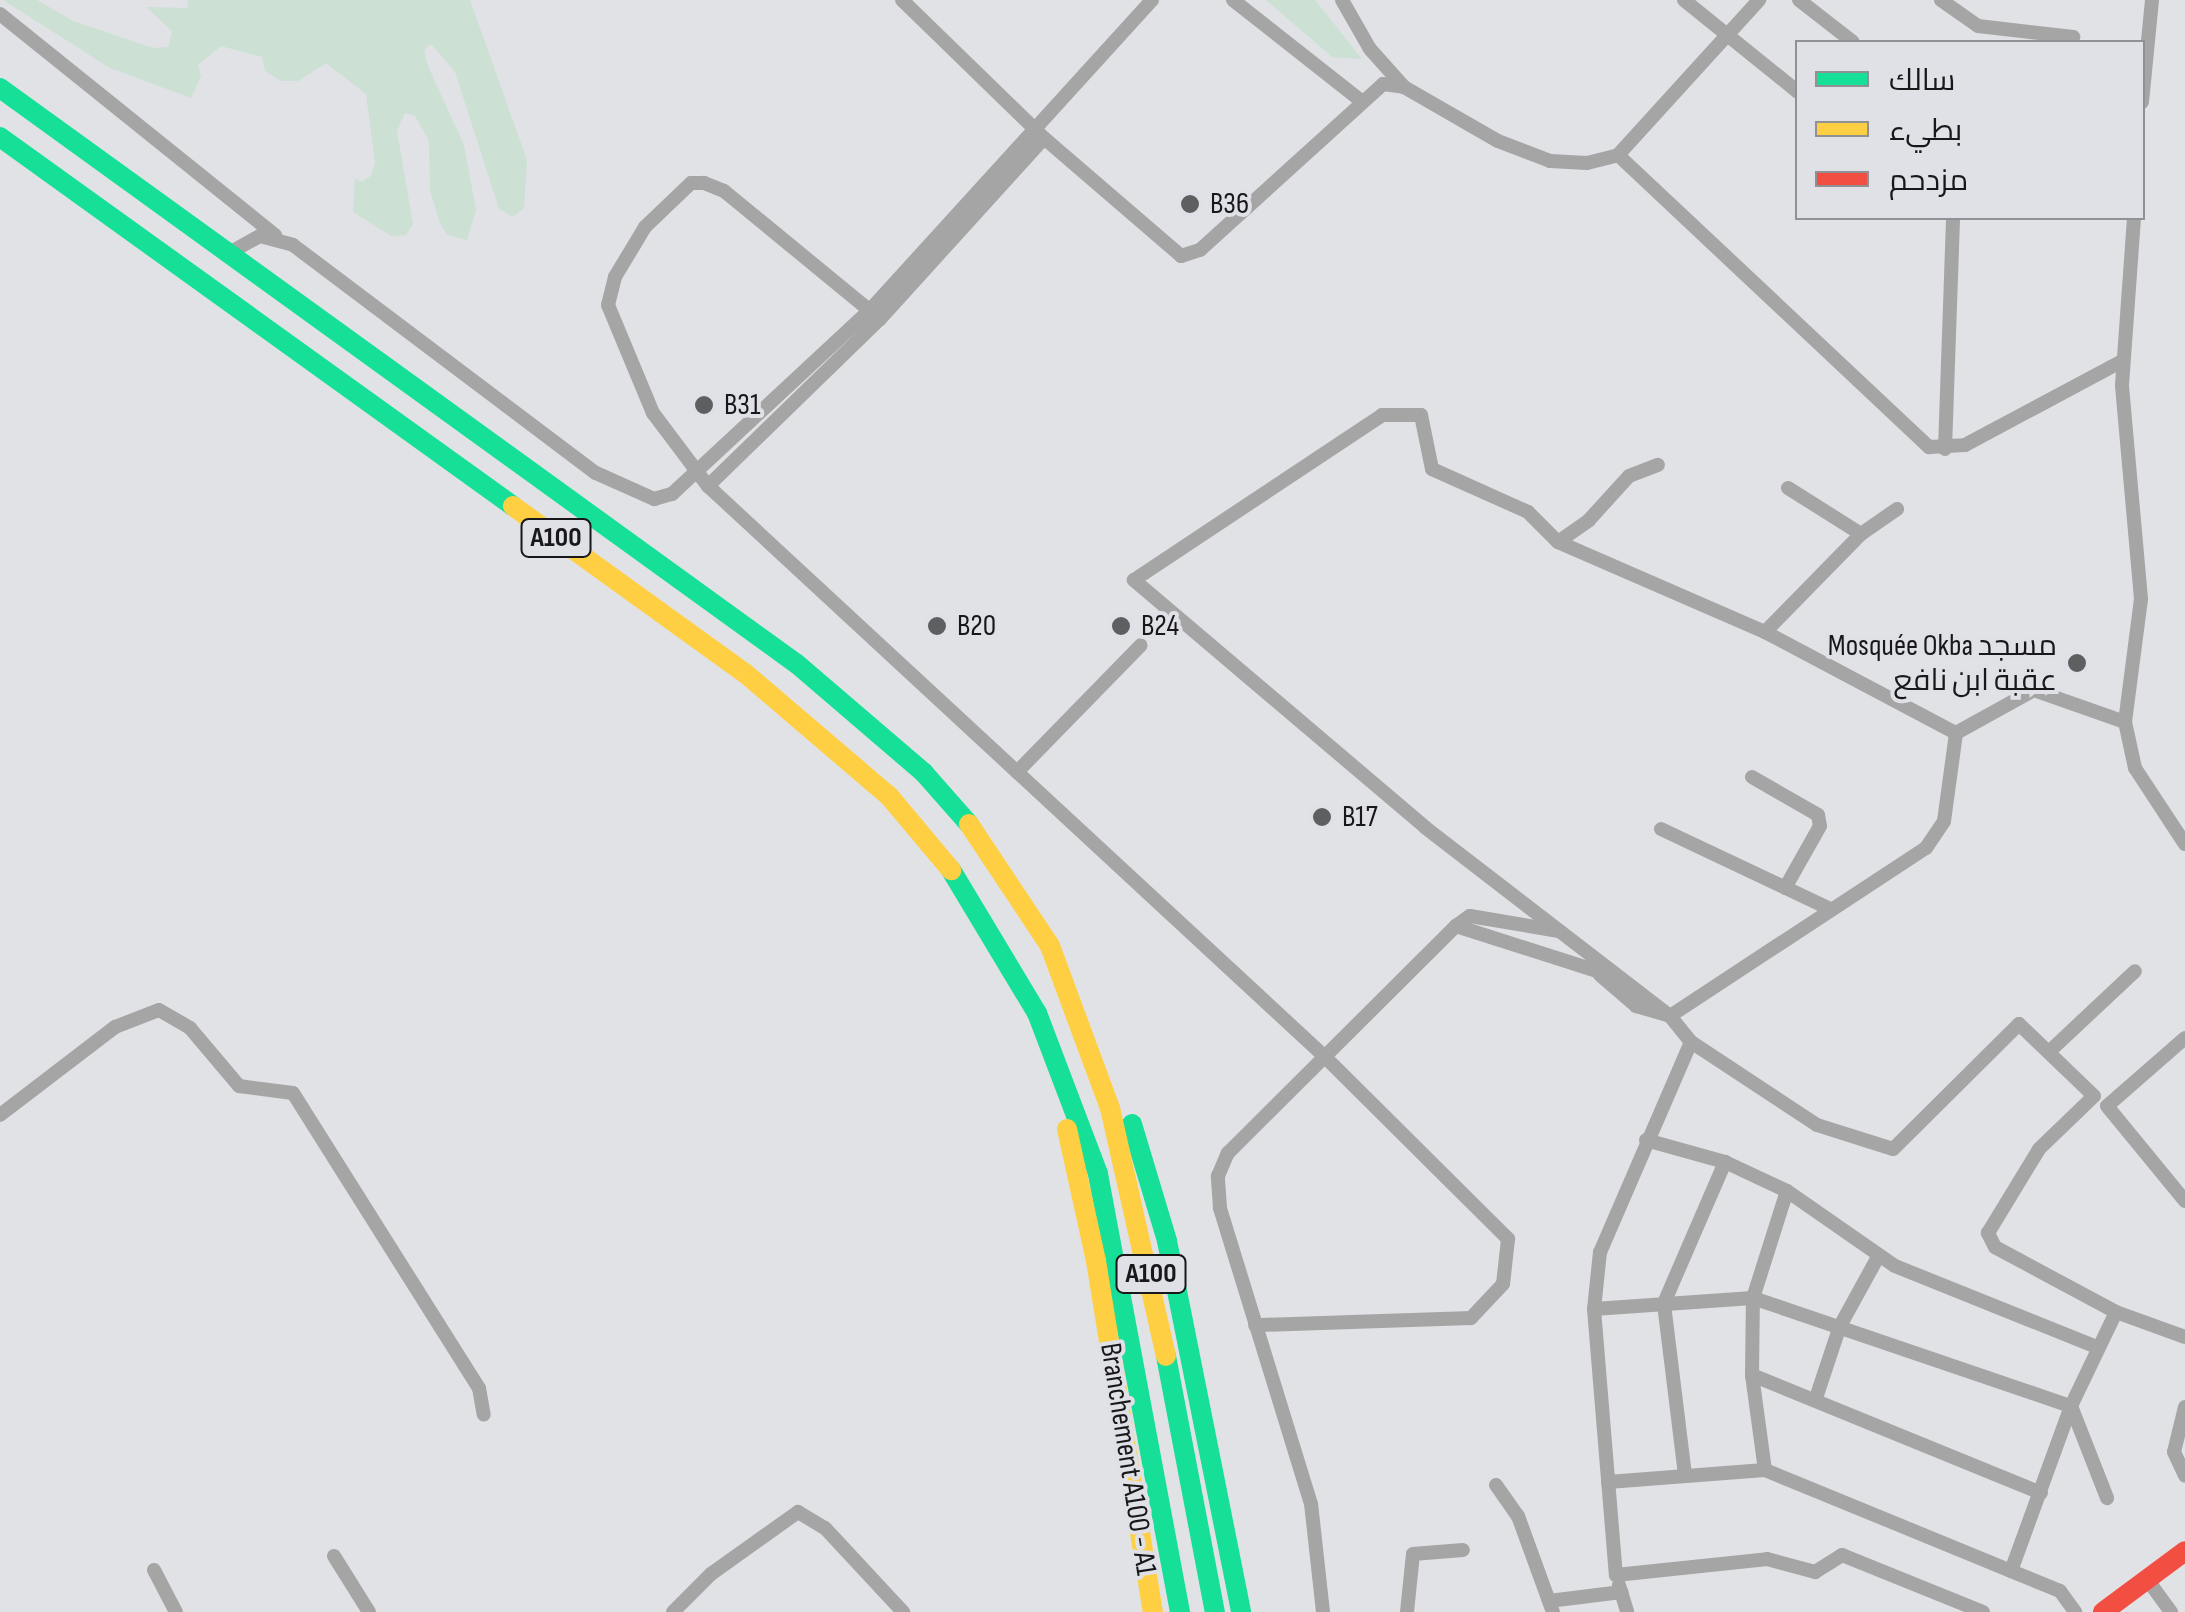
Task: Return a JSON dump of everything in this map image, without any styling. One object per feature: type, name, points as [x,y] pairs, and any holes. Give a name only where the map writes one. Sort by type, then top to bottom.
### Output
[{"type":"main road","name":"A100","points":[[0,88],[862,717],[974,832],[1050,946],[1094,1055],[1131,1180],[1215,1612]]},
{"type":"main road","name":"A100","points":[[0,137],[823,734],[889,796],[960,882],[1037,1013],[1098,1174],[1180,1612]]},
{"type":"main road","points":[[1050,946],[1107,1057],[1150,1180],[1240,1612]]},
{"type":"main road","name":"Branchement A100 - A1","points":[[1037,1013],[1096,1262],[1153,1612]]},
{"type":"main road","points":[[2103,1612],[2185,1552]]},
{"type":"street","points":[[902,0],[1039,133],[1181,256],[1200,250],[1359,99],[1382,84],[1404,86]]},
{"type":"street","points":[[708,486],[875,314],[1039,133],[1152,0]]},
{"type":"street","points":[[1233,0],[1359,99]]},
{"type":"street","points":[[1342,0],[1370,49],[1404,86],[1498,141],[1550,161],[1587,164],[1618,155],[1759,0]]},
{"type":"street","points":[[1684,0],[1727,39],[1795,90]]},
{"type":"street","points":[[1799,0],[1850,40]]},
{"type":"street","points":[[1941,0],[1978,26],[2073,37]]},
{"type":"street","points":[[2145,71],[2152,0]]},
{"type":"street","points":[[0,14],[276,236],[622,489],[654,499],[672,494],[875,314]]},
{"type":"street","points":[[1618,155],[1910,434],[1945,449],[2122,361]]},
{"type":"street","points":[[875,314],[724,191],[691,183],[627,250],[608,305],[654,413],[696,474],[1323,1055],[1504,1231],[1509,1270],[1493,1301],[1471,1318],[1256,1325]]},
{"type":"street","points":[[1945,449],[1953,220]]},
{"type":"street","points":[[2134,220],[2122,361],[2141,599],[2125,722],[2135,768],[2185,844]]},
{"type":"street","points":[[230,253],[260,236],[276,236]]},
{"type":"street","points":[[1956,733],[1765,632],[1558,542],[1528,512],[1432,469],[1421,414],[1382,415],[1134,580],[1411,816],[1560,930],[1608,973],[1670,1016],[1691,1042],[1817,1125],[1893,1149],[2019,1024],[2107,1106],[2185,1201]]},
{"type":"street","points":[[1558,542],[1590,520],[1629,476],[1658,465]]},
{"type":"street","points":[[1788,488],[1861,534]]},
{"type":"street","points":[[1765,632],[1861,534],[1897,509]]},
{"type":"street","points":[[1016,772],[1141,645]]},
{"type":"street","points":[[1956,733],[2034,690],[2125,722]]},
{"type":"street","points":[[1670,1016],[1828,908],[1926,848],[1944,822],[1956,733]]},
{"type":"street","points":[[1752,778],[1818,815],[1820,826],[1785,888]]},
{"type":"street","points":[[1661,829],[1828,908]]},
{"type":"street","points":[[1324,1612],[1311,1504],[1220,1208],[1218,1176],[1228,1152],[1456,926],[1470,916],[1560,930]]},
{"type":"street","points":[[1456,926],[1608,973]]},
{"type":"street","points":[[2051,1050],[2136,971]]},
{"type":"street","points":[[0,1115],[116,1027],[159,1010],[190,1028],[240,1086],[294,1093],[478,1388],[484,1416]]},
{"type":"street","points":[[2107,1106],[2185,1038]]},
{"type":"street","points":[[1627,1612],[1616,1575],[1594,1309],[1600,1252],[1691,1042]]},
{"type":"street","points":[[2094,1096],[2039,1149],[1988,1233],[1995,1247],[2116,1312],[2185,1337]]},
{"type":"street","points":[[1646,1140],[1725,1162],[1787,1191],[1878,1257],[2097,1347]]},
{"type":"street","points":[[1685,1475],[1664,1303],[1725,1162]]},
{"type":"street","points":[[1765,1470],[1752,1375],[1753,1298],[1787,1191]]},
{"type":"street","points":[[1816,1398],[1840,1326],[1878,1257]]},
{"type":"street","points":[[1594,1309],[1753,1298],[2072,1406]]},
{"type":"street","points":[[2011,1571],[2072,1406],[2116,1312]]},
{"type":"street","points":[[1752,1375],[2041,1493]]},
{"type":"street","points":[[2072,1406],[2107,1498]]},
{"type":"street","points":[[2185,1406],[2174,1452],[2185,1476]]},
{"type":"street","points":[[1608,1482],[1765,1470],[2060,1590],[2074,1612]]},
{"type":"street","points":[[1496,1485],[1518,1516],[1551,1606],[1621,1592]]},
{"type":"street","points":[[673,1612],[711,1574],[798,1512],[824,1528],[902,1612]]},
{"type":"street","points":[[1407,1612],[1413,1554],[1463,1550]]},
{"type":"street","points":[[1616,1575],[1768,1559],[1815,1572],[1842,1555],[1983,1612]]},
{"type":"street","points":[[334,1556],[370,1612]]},
{"type":"street","points":[[154,1570],[176,1612]]},
{"type":"street","points":[[2147,1579],[2171,1612]]},
{"type":"green space","points":[[3,0],[37,0],[73,21],[153,48],[168,47],[172,31],[146,7],[187,8],[188,0],[470,0],[527,160],[524,208],[513,217],[499,209],[455,72],[431,44],[424,50],[428,66],[464,145],[476,210],[467,240],[447,235],[440,223],[430,191],[429,141],[415,116],[405,113],[397,131],[413,224],[406,235],[391,236],[353,212],[355,178],[362,182],[371,176],[375,163],[366,94],[326,63],[298,81],[281,81],[265,71],[262,57],[221,46],[198,65],[201,76],[191,98],[110,68]]},
{"type":"green space","points":[[1266,0],[1315,0],[1362,59],[1332,57]]},
{"type":"traffic: fast","points":[[0,88],[797,664],[924,773],[969,824]]},
{"type":"traffic: fast","points":[[0,137],[513,506]]},
{"type":"traffic: fast","points":[[951,870],[1037,1013],[1098,1174],[1180,1612]]},
{"type":"traffic: fast","points":[[1132,1124],[1167,1241],[1241,1612]]},
{"type":"traffic: fast","points":[[1166,1356],[1215,1612]]},
{"type":"traffic: slow","points":[[513,506],[746,674],[889,796],[951,870]]},
{"type":"traffic: slow","points":[[969,824],[1050,946],[1110,1108],[1166,1356]]},
{"type":"traffic: slow","points":[[1067,1129],[1096,1261],[1153,1612]]},
{"type":"traffic: jam","points":[[2103,1612],[2185,1551]]},
{"type":"place","name":"B36","points":[[1190,204]]},
{"type":"place","name":"B31","points":[[704,405]]},
{"type":"place","name":"B20","points":[[937,626]]},
{"type":"place","name":"B24","points":[[1121,626]]},
{"type":"place","name":"Mosquée Okba مسجد عقبة ابن نافع","points":[[2077,663]]},
{"type":"place","name":"B17","points":[[1322,817]]}]
